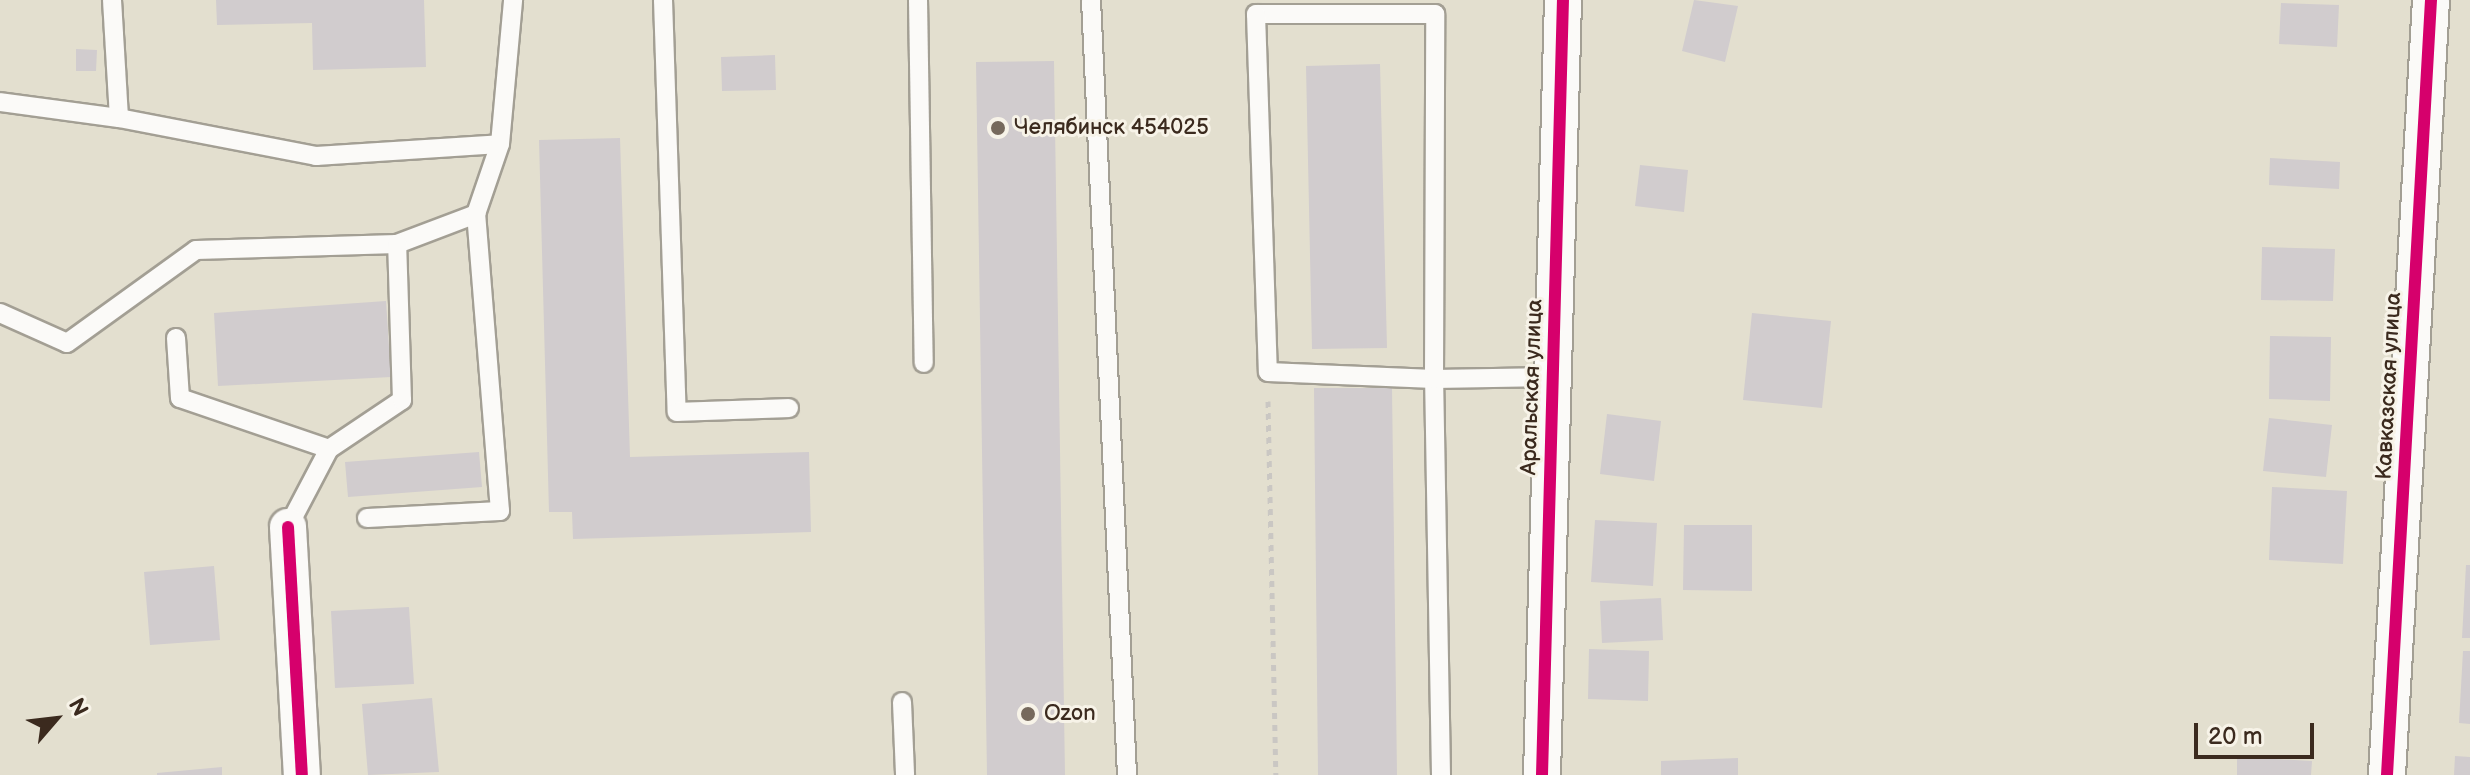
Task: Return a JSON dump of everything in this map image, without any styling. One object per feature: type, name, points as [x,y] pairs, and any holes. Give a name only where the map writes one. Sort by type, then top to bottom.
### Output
[{"type":"street","name":"Аральская улица","points":[[1542,775],[1563,0]]},
{"type":"street","name":"Кавказская улица","points":[[2387,775],[2431,0]]},
{"type":"street","points":[[288,527],[302,775]]},
{"type":"lane","points":[[112,0],[119,118]]},
{"type":"lane","points":[[367,518],[500,511],[476,214],[500,144],[513,0]]},
{"type":"lane","points":[[663,0],[677,412],[789,408]]},
{"type":"lane","points":[[918,0],[924,363]]},
{"type":"lane","points":[[1091,0],[1127,775]]},
{"type":"lane","points":[[1441,775],[1434,379],[1435,14],[1256,14],[1268,372],[1434,379],[1552,377]]},
{"type":"lane","points":[[0,102],[119,118],[316,156],[500,144]]},
{"type":"lane","points":[[0,313],[67,343],[196,250],[397,244],[476,214]]},
{"type":"lane","points":[[288,527],[329,449],[402,400],[397,244]]},
{"type":"lane","points":[[176,338],[180,398],[329,449]]},
{"type":"lane","points":[[902,702],[905,775]]},
{"type":"path","points":[[1268,372],[1276,775]]},
{"type":"building","points":[[216,0],[424,0],[426,67],[313,70],[312,23],[217,25]]},
{"type":"building","points":[[1694,0],[1738,6],[1725,62],[1682,51]]},
{"type":"building","points":[[2281,3],[2339,5],[2337,47],[2279,44]]},
{"type":"building","points":[[76,49],[97,50],[96,71],[76,71]]},
{"type":"building","points":[[775,55],[776,90],[722,91],[721,57]]},
{"type":"building","points":[[1054,61],[1065,775],[987,775],[976,62]]},
{"type":"building","points":[[1380,64],[1387,348],[1312,349],[1306,66]]},
{"type":"building","points":[[620,138],[630,457],[809,452],[811,532],[573,539],[572,512],[549,512],[539,140]]},
{"type":"building","points":[[2270,158],[2340,162],[2339,189],[2269,185]]},
{"type":"building","points":[[1640,165],[1688,170],[1684,212],[1635,206]]},
{"type":"building","points":[[2262,247],[2335,249],[2333,301],[2261,300]]},
{"type":"building","points":[[386,301],[391,377],[218,386],[214,313]]},
{"type":"building","points":[[1752,313],[1831,321],[1822,408],[1743,400]]},
{"type":"building","points":[[2270,336],[2331,337],[2330,401],[2269,399]]},
{"type":"building","points":[[1314,388],[1392,388],[1397,775],[1318,775]]},
{"type":"building","points":[[1607,414],[1661,421],[1654,481],[1600,474]]},
{"type":"building","points":[[2269,418],[2332,425],[2326,477],[2263,471]]},
{"type":"building","points":[[479,452],[482,487],[348,497],[345,462]]},
{"type":"building","points":[[2272,487],[2347,491],[2343,564],[2269,560]]},
{"type":"building","points":[[1595,520],[1657,523],[1653,586],[1591,582]]},
{"type":"building","points":[[1684,525],[1752,525],[1752,591],[1683,590]]},
{"type":"building","points":[[2466,565],[2470,565],[2470,638],[2462,638]]},
{"type":"building","points":[[214,566],[220,640],[150,645],[144,572]]},
{"type":"building","points":[[1661,598],[1663,640],[1602,643],[1600,601]]},
{"type":"building","points":[[409,607],[414,684],[335,688],[331,611]]},
{"type":"building","points":[[1589,649],[1649,651],[1648,701],[1588,699]]},
{"type":"building","points":[[2463,651],[2470,651],[2470,724],[2459,723]]},
{"type":"building","points":[[432,698],[439,772],[368,775],[362,704]]},
{"type":"building","points":[[2455,756],[2470,757],[2470,775],[2454,775]]},
{"type":"building","points":[[2237,757],[2312,761],[2311,775],[2237,775]]},
{"type":"building","points":[[1738,758],[1738,775],[1661,775],[1661,761]]},
{"type":"building","points":[[222,767],[222,775],[157,775],[157,773]]},
{"type":"cycle path","points":[[1542,775],[1563,0]]},
{"type":"cycle path","points":[[2387,775],[2431,0]]},
{"type":"cycle path","points":[[288,527],[302,775]]},
{"type":"place","name":"Челябинск 454025","points":[[998,128]]},
{"type":"place","name":"Ozon","points":[[1028,714]]}]
